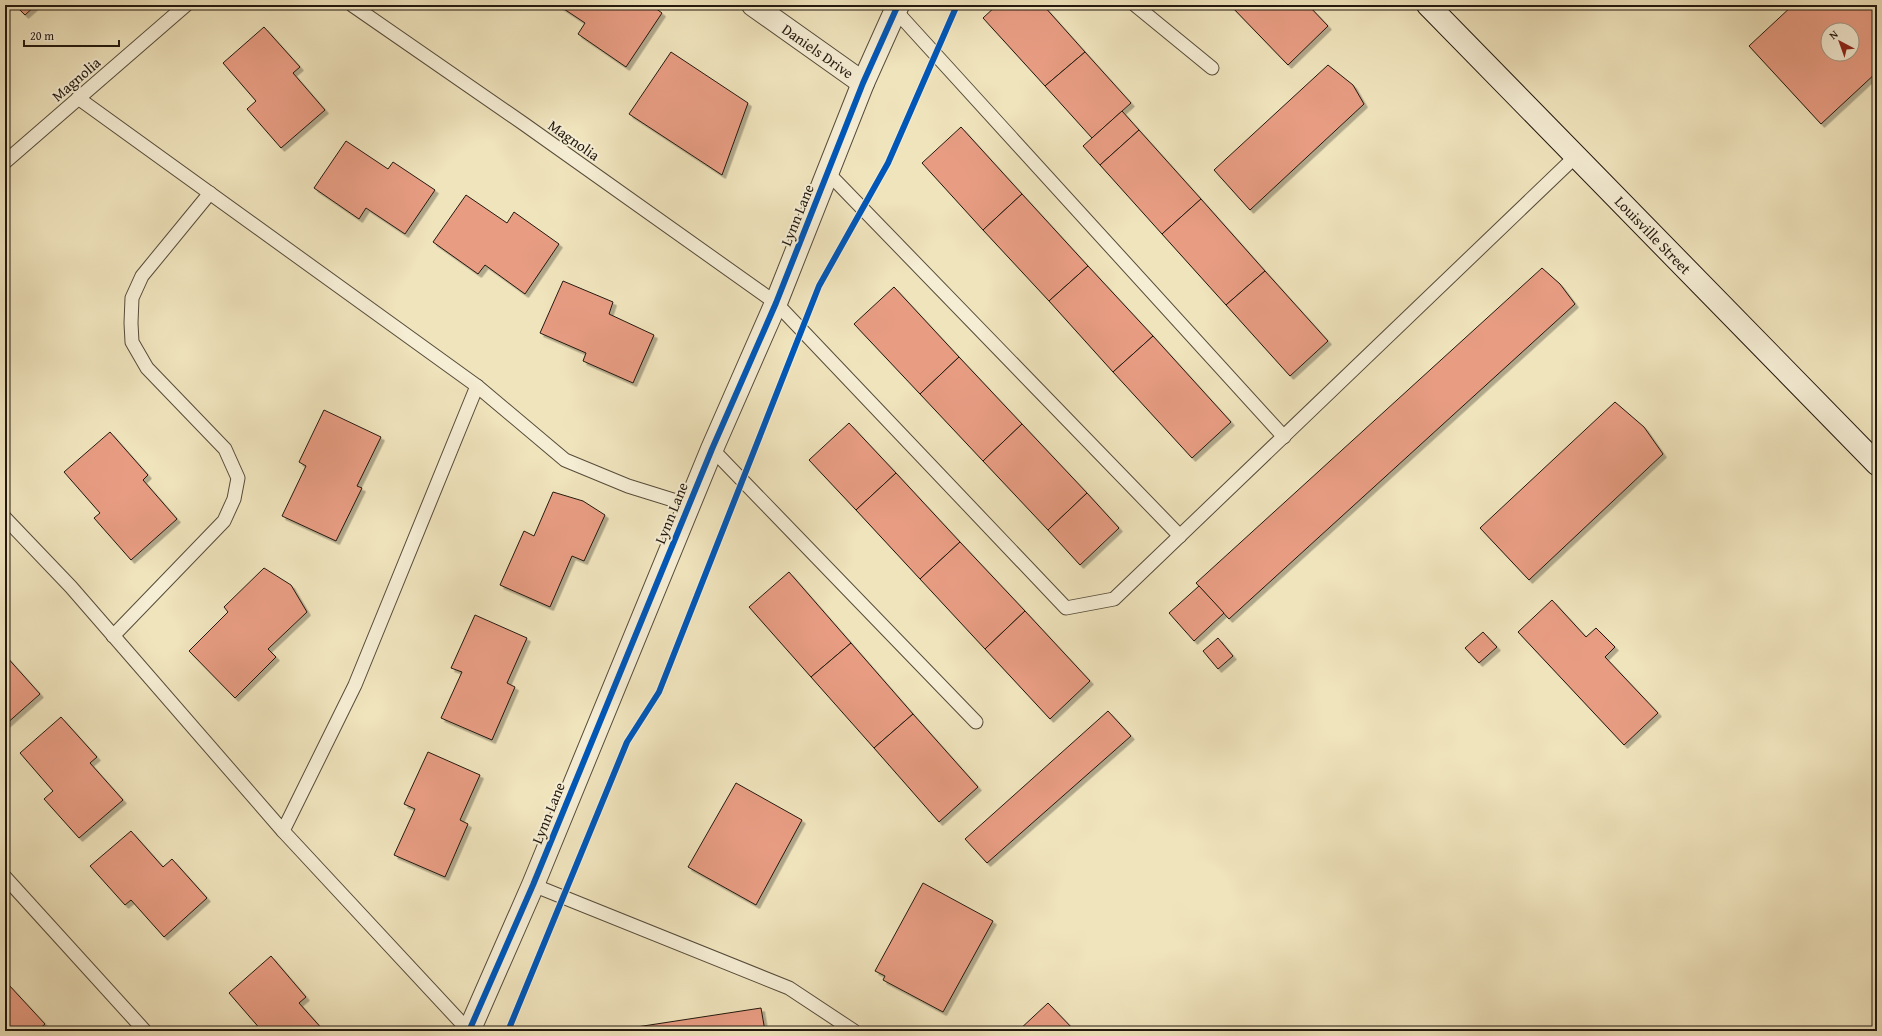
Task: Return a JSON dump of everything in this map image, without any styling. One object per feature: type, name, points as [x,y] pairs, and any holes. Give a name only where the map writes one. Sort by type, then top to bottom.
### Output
[{"type":"street","name":"Daniels Drive","points":[[753,5],[863,83]]},
{"type":"street","name":"Louisville Street","points":[[1428,5],[1877,464]]},
{"type":"street","name":"Lynn Lane","points":[[469,1031],[533,885],[712,449],[776,303],[863,83],[897,7]]},
{"type":"lane","name":"Magnolia","points":[[5,162],[186,5]]},
{"type":"lane","name":"Magnolia","points":[[352,5],[524,124],[776,303],[1066,608],[1114,599],[1180,536]]},
{"type":"lane","points":[[1135,5],[1212,68]]},
{"type":"lane","points":[[897,7],[1284,437]]},
{"type":"lane","points":[[78,98],[477,386],[565,460],[628,486],[689,505]]},
{"type":"lane","points":[[828,173],[1180,536],[1576,156]]},
{"type":"lane","points":[[114,636],[224,521],[234,499],[238,478],[225,449],[147,368],[132,342],[132,298],[142,276],[210,193]]},
{"type":"lane","points":[[283,831],[356,686],[477,386]]},
{"type":"lane","points":[[712,449],[976,722]]},
{"type":"lane","points":[[5,518],[71,587],[283,831],[469,1031]]},
{"type":"lane","points":[[5,877],[145,1031]]},
{"type":"lane","points":[[533,885],[789,988],[854,1031]]},
{"type":"building","points":[[15,5],[36,5],[25,15]]},
{"type":"building","points":[[558,5],[651,5],[662,13],[626,67],[578,34],[585,23]]},
{"type":"building","points":[[997,5],[1043,5],[1085,52],[1045,86],[983,18]]},
{"type":"building","points":[[1230,5],[1308,5],[1328,26],[1288,65]]},
{"type":"building","points":[[1793,5],[1877,5],[1877,72],[1821,124],[1749,46]]},
{"type":"building","points":[[264,27],[300,67],[293,73],[325,110],[281,148],[247,109],[256,101],[223,63]]},
{"type":"building","points":[[671,52],[748,103],[722,175],[629,114]]},
{"type":"building","points":[[1085,52],[1131,103],[1092,138],[1045,86]]},
{"type":"building","points":[[1328,65],[1353,85],[1364,104],[1250,210],[1214,170]]},
{"type":"building","points":[[1122,111],[1139,130],[1100,165],[1083,146]]},
{"type":"building","points":[[961,127],[1022,194],[983,230],[922,163]]},
{"type":"building","points":[[1139,130],[1201,199],[1162,234],[1100,165]]},
{"type":"building","points":[[346,141],[388,169],[393,162],[435,190],[405,234],[366,208],[359,219],[314,188]]},
{"type":"building","points":[[1022,194],[1088,266],[1049,301],[983,230]]},
{"type":"building","points":[[466,195],[507,223],[514,212],[559,244],[525,294],[485,265],[478,274],[433,242]]},
{"type":"building","points":[[1201,199],[1265,271],[1226,305],[1162,234]]},
{"type":"building","points":[[1088,266],[1153,336],[1113,372],[1049,301]]},
{"type":"building","points":[[1542,268],[1560,284],[1575,304],[1229,619],[1196,583]]},
{"type":"building","points":[[1265,271],[1328,341],[1290,376],[1226,305]]},
{"type":"building","points":[[563,281],[613,302],[609,314],[654,335],[633,383],[583,361],[586,353],[540,333]]},
{"type":"building","points":[[894,287],[959,357],[920,394],[854,324]]},
{"type":"building","points":[[1153,336],[1231,422],[1192,458],[1113,372]]},
{"type":"building","points":[[959,357],[1022,424],[983,461],[920,394]]},
{"type":"building","points":[[1615,402],[1644,427],[1663,454],[1529,580],[1480,528]]},
{"type":"building","points":[[324,410],[381,437],[357,486],[362,488],[336,541],[282,516],[306,466],[299,462]]},
{"type":"building","points":[[849,423],[896,473],[856,510],[809,460]]},
{"type":"building","points":[[1022,424],[1087,493],[1048,530],[983,461]]},
{"type":"building","points":[[110,432],[148,475],[143,480],[177,519],[131,560],[94,518],[100,513],[64,472]]},
{"type":"building","points":[[896,473],[960,542],[920,579],[856,510]]},
{"type":"building","points":[[553,492],[583,501],[605,515],[584,561],[572,556],[550,607],[500,585],[524,531],[534,536]]},
{"type":"building","points":[[1087,493],[1119,528],[1080,565],[1048,530]]},
{"type":"building","points":[[960,542],[1025,611],[985,649],[920,579]]},
{"type":"building","points":[[264,568],[291,585],[307,612],[268,649],[276,657],[235,698],[189,651],[228,612],[224,607]]},
{"type":"building","points":[[789,572],[851,643],[811,677],[749,607]]},
{"type":"building","points":[[1199,586],[1224,613],[1194,641],[1169,613]]},
{"type":"building","points":[[1552,600],[1586,637],[1596,628],[1615,647],[1605,657],[1658,713],[1624,745],[1518,632]]},
{"type":"building","points":[[1025,611],[1090,681],[1050,719],[985,649]]},
{"type":"building","points":[[475,615],[527,638],[507,683],[515,687],[492,740],[441,718],[462,672],[451,668]]},
{"type":"building","points":[[1483,632],[1497,647],[1479,663],[1465,648]]},
{"type":"building","points":[[1218,638],[1233,656],[1218,669],[1203,651]]},
{"type":"building","points":[[851,643],[913,714],[874,748],[811,677]]},
{"type":"building","points":[[5,655],[40,694],[5,725]]},
{"type":"building","points":[[1108,711],[1131,736],[987,863],[965,839]]},
{"type":"building","points":[[913,714],[978,787],[939,822],[874,748]]},
{"type":"building","points":[[61,717],[97,757],[90,763],[123,800],[79,838],[44,799],[53,791],[20,753]]},
{"type":"building","points":[[428,752],[480,775],[460,820],[468,824],[445,877],[394,855],[415,809],[404,804]]},
{"type":"building","points":[[736,783],[802,820],[756,905],[688,867]]},
{"type":"building","points":[[131,831],[163,867],[172,859],[207,898],[164,937],[131,900],[125,905],[90,866]]},
{"type":"building","points":[[923,883],[993,921],[943,1012],[883,980],[885,976],[875,971]]},
{"type":"building","points":[[271,956],[306,997],[299,1003],[324,1031],[262,1031],[229,993]]},
{"type":"building","points":[[8,984],[45,1024],[37,1031],[5,1031],[5,987]]},
{"type":"building","points":[[1048,1003],[1075,1031],[1018,1031]]},
{"type":"building","points":[[761,1008],[765,1031],[617,1030]]},
{"type":"cycle path","points":[[469,1031],[533,885],[712,449],[776,303],[863,83],[898,5]]},
{"type":"cycle path","points":[[508,1031],[627,742],[659,692],[819,286],[888,163],[957,5]]}]
